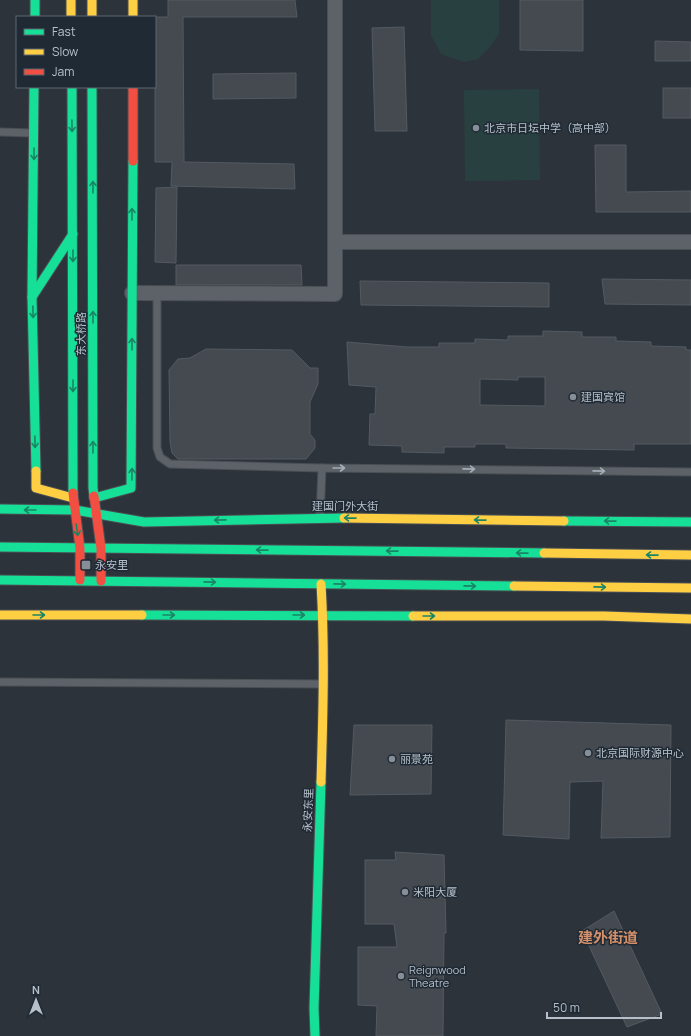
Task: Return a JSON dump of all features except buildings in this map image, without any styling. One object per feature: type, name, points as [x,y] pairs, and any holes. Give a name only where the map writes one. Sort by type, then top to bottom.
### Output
[{"type":"main road","points":[[34,16],[35,0]]},
{"type":"main road","points":[[71,0],[71,16]]},
{"type":"main road","points":[[92,0],[92,16]]},
{"type":"main road","points":[[133,0],[133,16]]},
{"type":"main road","points":[[34,88],[32,297],[36,488],[73,498]]},
{"type":"main road","name":"东大桥路","points":[[72,88],[73,498],[80,548],[80,580]]},
{"type":"main road","name":"东大桥路","points":[[92,88],[94,498],[101,548],[101,581]]},
{"type":"main road","points":[[94,498],[131,488],[133,88]]},
{"type":"main road","points":[[32,297],[73,234]]},
{"type":"main road","name":"建国门外大街","points":[[0,510],[74,510],[144,522],[320,518],[691,522]]},
{"type":"main road","points":[[0,547],[691,555]]},
{"type":"main road","points":[[0,580],[691,588]]},
{"type":"main road","name":"永安东里","points":[[315,1036],[314,1008],[324,684],[321,584]]},
{"type":"main road","points":[[0,615],[604,616],[691,619]]},
{"type":"street","points":[[132,293],[335,294],[335,0]]},
{"type":"street","points":[[335,242],[691,242]]},
{"type":"lane","points":[[0,132],[34,132]]},
{"type":"lane","points":[[157,294],[158,448],[160,457],[170,464],[322,468],[691,472]]},
{"type":"lane","points":[[320,518],[322,468]]},
{"type":"lane","points":[[0,682],[324,684]]},
{"type":"green space","points":[[431,0],[499,0],[499,34],[489,48],[478,59],[464,62],[441,54],[431,35]]},
{"type":"green space","points":[[539,89],[540,180],[465,181],[464,90]]},
{"type":"traffic: fast","points":[[35,0],[35,16]]},
{"type":"traffic: fast","points":[[34,88],[32,297],[36,471]]},
{"type":"traffic: fast","points":[[72,88],[73,493]]},
{"type":"traffic: fast","points":[[92,88],[94,496]]},
{"type":"traffic: fast","points":[[94,498],[131,488],[133,161]]},
{"type":"traffic: fast","points":[[32,297],[73,234]]},
{"type":"traffic: fast","points":[[0,509],[75,510],[144,522],[344,518]]},
{"type":"traffic: fast","points":[[564,521],[691,522]]},
{"type":"traffic: fast","points":[[0,547],[544,553]]},
{"type":"traffic: fast","points":[[0,580],[514,586]]},
{"type":"traffic: fast","points":[[142,615],[413,616]]},
{"type":"traffic: fast","points":[[315,1036],[314,1008],[321,782]]},
{"type":"traffic: slow","points":[[71,0],[71,16]]},
{"type":"traffic: slow","points":[[92,0],[92,16]]},
{"type":"traffic: slow","points":[[133,0],[133,16]]},
{"type":"traffic: slow","points":[[36,471],[36,488],[73,498]]},
{"type":"traffic: slow","points":[[344,518],[564,521]]},
{"type":"traffic: slow","points":[[544,553],[691,555]]},
{"type":"traffic: slow","points":[[321,584],[323,708],[321,782]]},
{"type":"traffic: slow","points":[[514,586],[691,588]]},
{"type":"traffic: slow","points":[[0,615],[142,615]]},
{"type":"traffic: slow","points":[[413,616],[604,616],[691,619]]},
{"type":"traffic: jam","points":[[133,88],[133,161]]},
{"type":"traffic: jam","points":[[73,493],[80,548],[80,580]]},
{"type":"traffic: jam","points":[[94,496],[101,548],[101,581]]},
{"type":"place","name":"北京市日坛中学（高中部）","points":[[476,128]]},
{"type":"place","name":"建国宾馆","points":[[573,397]]},
{"type":"place","name":"永安里","points":[[86,565]]},
{"type":"place","name":"北京国际财源中心","points":[[588,753]]},
{"type":"place","name":"丽景苑","points":[[392,759]]},
{"type":"place","name":"米阳大厦","points":[[405,892]]},
{"type":"place","name":"Reignwood Theatre","points":[[401,976]]},
{"type":"district","name":"建外街道","points":[[608,938]]}]
